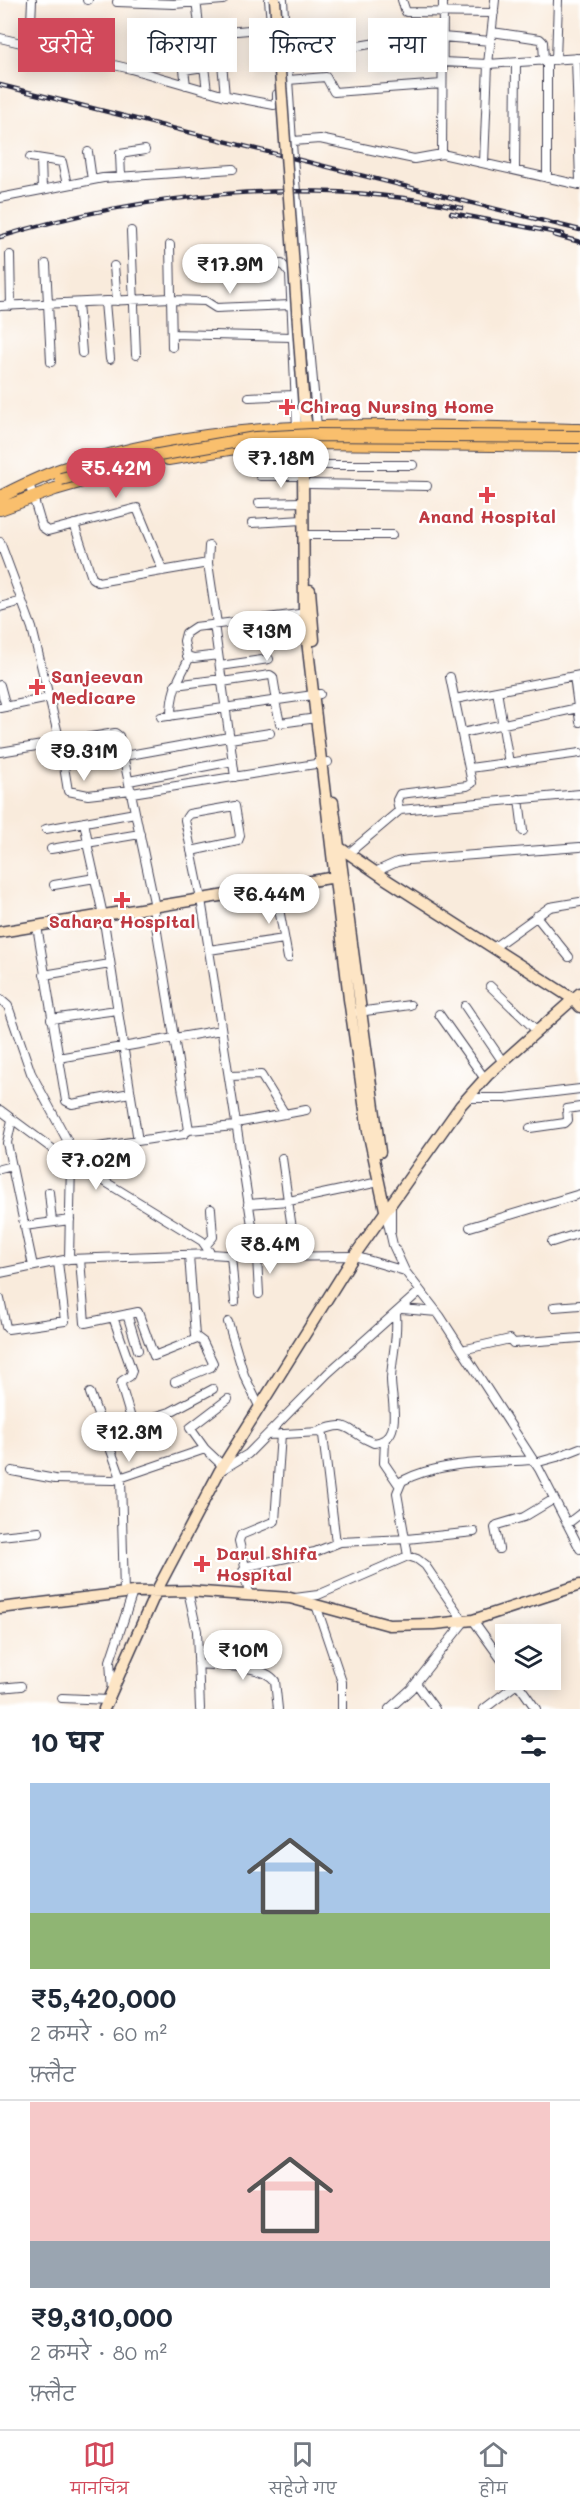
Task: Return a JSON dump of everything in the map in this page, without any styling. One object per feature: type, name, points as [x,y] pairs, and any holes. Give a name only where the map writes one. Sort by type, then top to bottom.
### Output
[{"type":"main road","points":[[275,0],[307,427],[306,480],[309,535],[306,551]]},
{"type":"main road","points":[[0,497],[34,481],[110,454],[160,443],[307,427],[580,430]]},
{"type":"main road","points":[[34,481],[57,480],[147,457],[255,438],[312,435],[580,437]]},
{"type":"main road","points":[[306,446],[310,465],[303,502],[307,613],[356,1012],[368,1131],[379,1182],[388,1205]]},
{"type":"main road","points":[[0,509],[39,494],[146,463],[241,447],[580,446]]},
{"type":"main road","points":[[39,494],[57,480]]},
{"type":"main road","points":[[317,695],[317,718],[325,762]]},
{"type":"main road","points":[[108,1700],[156,1592],[221,1469],[388,1205],[468,1098],[485,1079],[537,1031],[578,1000],[375,872],[335,844]]},
{"type":"main road","points":[[0,932],[338,877]]},
{"type":"main road","points":[[356,1012],[388,1205]]},
{"type":"main road","points":[[0,1608],[129,1593],[188,1592],[290,1598],[389,1625],[469,1621],[580,1585]]},
{"type":"street","points":[[31,18],[32,0]]},
{"type":"street","points":[[117,2],[223,0]]},
{"type":"street","points":[[269,0],[271,18]]},
{"type":"street","points":[[283,0],[284,18]]},
{"type":"street","points":[[402,0],[406,12],[442,11],[494,14]]},
{"type":"street","points":[[442,0],[442,18]]},
{"type":"street","points":[[484,163],[488,64],[495,0]]},
{"type":"street","points":[[547,178],[549,61],[558,0]]},
{"type":"street","points":[[196,1],[199,18]]},
{"type":"street","points":[[492,32],[540,39],[549,61]]},
{"type":"street","points":[[447,37],[491,41]]},
{"type":"street","points":[[0,38],[18,42]]},
{"type":"street","points":[[293,141],[320,139],[414,159],[442,154],[547,178],[580,183],[578,58],[488,64],[447,62]]},
{"type":"street","points":[[514,170],[516,63]]},
{"type":"street","points":[[115,65],[225,96],[277,103],[275,72]]},
{"type":"street","points":[[184,72],[186,85]]},
{"type":"street","points":[[205,72],[207,91]]},
{"type":"street","points":[[223,72],[225,96]]},
{"type":"street","points":[[288,72],[307,427]]},
{"type":"street","points":[[442,72],[442,154]]},
{"type":"street","points":[[288,80],[326,77],[334,92],[442,84]]},
{"type":"street","points":[[121,177],[120,154],[145,150]]},
{"type":"street","points":[[88,152],[92,180]]},
{"type":"street","points":[[30,157],[62,162],[67,185]]},
{"type":"street","points":[[41,159],[42,190]]},
{"type":"street","points":[[0,198],[92,180],[233,169]]},
{"type":"street","points":[[131,231],[136,355]]},
{"type":"street","points":[[170,245],[172,346]]},
{"type":"street","points":[[10,255],[11,306]]},
{"type":"street","points":[[46,264],[51,362]]},
{"type":"street","points":[[114,266],[117,301]]},
{"type":"street","points":[[220,267],[285,266],[290,274],[294,395],[307,427]]},
{"type":"street","points":[[0,306],[171,299],[205,301],[216,308],[291,305]]},
{"type":"street","points":[[105,302],[110,359]]},
{"type":"street","points":[[78,303],[82,353]]},
{"type":"street","points":[[172,334],[292,337]]},
{"type":"street","points":[[249,397],[294,395]]},
{"type":"street","points":[[310,465],[413,465]]},
{"type":"street","points":[[260,476],[427,486]]},
{"type":"street","points":[[34,481],[39,494],[42,526],[46,530],[136,508],[163,571]]},
{"type":"street","points":[[259,503],[303,502]]},
{"type":"street","points":[[252,523],[303,520]]},
{"type":"street","points":[[74,524],[94,580],[103,583],[208,563]]},
{"type":"street","points":[[309,535],[392,535]]},
{"type":"street","points":[[0,542],[32,628],[60,742],[67,789],[70,792],[88,795],[131,792],[325,762]]},
{"type":"street","points":[[209,546],[208,563],[218,655],[235,777]]},
{"type":"street","points":[[0,607],[22,601]]},
{"type":"street","points":[[218,655],[190,657],[185,652],[186,633],[195,627],[307,613]]},
{"type":"street","points":[[171,716],[171,697],[190,657]]},
{"type":"street","points":[[220,666],[269,659]]},
{"type":"street","points":[[175,685],[270,675],[273,677],[280,723],[317,718]]},
{"type":"street","points":[[455,699],[577,676],[580,722]]},
{"type":"street","points":[[399,811],[397,800],[400,794],[467,786],[472,779],[450,677]]},
{"type":"street","points":[[0,685],[3,707],[49,698]]},
{"type":"street","points":[[497,691],[509,763]]},
{"type":"street","points":[[161,717],[317,695]]},
{"type":"street","points":[[462,733],[578,708]]},
{"type":"street","points":[[0,752],[115,733],[119,736],[154,907],[189,1130]]},
{"type":"street","points":[[124,756],[270,733]]},
{"type":"street","points":[[470,768],[580,753]]},
{"type":"street","points":[[129,781],[233,761]]},
{"type":"street","points":[[349,853],[399,811],[580,794]]},
{"type":"street","points":[[519,799],[523,831]]},
{"type":"street","points":[[191,851],[238,841],[240,836],[235,806],[187,815],[185,820],[191,851],[201,899],[249,1204],[257,1257],[259,1294]]},
{"type":"street","points":[[46,829],[135,813]]},
{"type":"street","points":[[84,822],[103,915],[138,1141]]},
{"type":"street","points":[[51,849],[140,834]]},
{"type":"street","points":[[375,872],[397,862],[408,860],[580,847]]},
{"type":"street","points":[[54,885],[95,878]]},
{"type":"street","points":[[275,887],[288,958]]},
{"type":"street","points":[[494,948],[550,907],[580,902]]},
{"type":"street","points":[[536,916],[569,957]]},
{"type":"street","points":[[37,926],[64,1097],[68,1103],[130,1094]]},
{"type":"street","points":[[209,950],[285,939]]},
{"type":"street","points":[[44,975],[110,964]]},
{"type":"street","points":[[490,986],[537,1031]]},
{"type":"street","points":[[0,999],[8,1006],[30,1073],[73,1151]]},
{"type":"street","points":[[356,1012],[410,1005]]},
{"type":"street","points":[[465,1006],[503,1062]]},
{"type":"street","points":[[51,1019],[117,1010]]},
{"type":"street","points":[[439,1014],[485,1079]]},
{"type":"street","points":[[58,1058],[221,1030]]},
{"type":"street","points":[[229,1076],[261,1075],[285,1114]]},
{"type":"street","points":[[468,1098],[505,1098],[580,1089]]},
{"type":"street","points":[[530,1128],[567,1122],[567,1109],[580,1107]]},
{"type":"street","points":[[0,1110],[58,1153],[206,1245],[211,1254]]},
{"type":"street","points":[[58,1153],[184,1134],[189,1130],[236,1124],[306,1110]]},
{"type":"street","points":[[12,1120],[3,1137],[12,1166],[33,1266]]},
{"type":"street","points":[[282,1158],[296,1257]]},
{"type":"street","points":[[69,1259],[71,1161]]},
{"type":"street","points":[[0,1169],[12,1166]]},
{"type":"street","points":[[249,1204],[289,1201],[379,1182]]},
{"type":"street","points":[[49,1192],[52,1222]]},
{"type":"street","points":[[470,1227],[580,1194]]},
{"type":"street","points":[[388,1205],[393,1245],[405,1271],[437,1312],[534,1461],[580,1549]]},
{"type":"street","points":[[206,1245],[213,1237],[211,1209]]},
{"type":"street","points":[[24,1226],[70,1220]]},
{"type":"street","points":[[552,1242],[580,1233]]},
{"type":"street","points":[[0,1273],[69,1259],[211,1254],[257,1257],[354,1256],[405,1271]]},
{"type":"street","points":[[175,1382],[213,1365],[203,1342],[195,1336],[189,1255]]},
{"type":"street","points":[[231,1255],[235,1302]]},
{"type":"street","points":[[80,1259],[85,1323],[137,1311],[154,1356],[197,1339]]},
{"type":"street","points":[[0,1299],[8,1329],[65,1321],[58,1262]]},
{"type":"street","points":[[228,1399],[190,1428],[221,1469],[248,1454],[328,1373],[420,1291]]},
{"type":"street","points":[[554,1307],[580,1305]]},
{"type":"street","points":[[399,1312],[437,1312]]},
{"type":"street","points":[[399,1312],[391,1383],[392,1429],[385,1439],[384,1463],[399,1485]]},
{"type":"street","points":[[127,1314],[138,1350]]},
{"type":"street","points":[[113,1317],[132,1371],[121,1385],[133,1425]]},
{"type":"street","points":[[228,1322],[244,1375],[259,1407]]},
{"type":"street","points":[[462,1350],[510,1339],[513,1343],[580,1338]]},
{"type":"street","points":[[105,1432],[133,1425],[182,1407],[213,1389]]},
{"type":"street","points":[[62,1698],[108,1700],[110,1661],[129,1593],[121,1478],[90,1393]]},
{"type":"street","points":[[267,1435],[317,1432],[339,1425],[374,1443],[385,1439]]},
{"type":"street","points":[[317,1432],[324,1437],[336,1543]]},
{"type":"street","points":[[250,1596],[243,1571],[245,1567],[239,1541],[241,1535],[275,1521],[281,1434]]},
{"type":"street","points":[[408,1556],[397,1493],[399,1485],[409,1477],[459,1466],[534,1461],[557,1457],[580,1448]]},
{"type":"street","points":[[12,1471],[55,1479],[121,1478],[205,1449]]},
{"type":"street","points":[[499,1549],[496,1526],[524,1517],[554,1498]]},
{"type":"street","points":[[567,1524],[580,1514]]},
{"type":"street","points":[[245,1567],[315,1552],[336,1543],[474,1532]]},
{"type":"street","points":[[0,1536],[39,1533]]},
{"type":"street","points":[[290,1598],[318,1595],[408,1556],[425,1565],[495,1653]]},
{"type":"street","points":[[188,1592],[197,1631],[200,1709]]},
{"type":"street","points":[[316,1605],[342,1682],[342,1709]]},
{"type":"street","points":[[389,1709],[416,1683],[469,1621]]},
{"type":"street","points":[[198,1664],[239,1667],[268,1673],[275,1681],[278,1709]]},
{"type":"street","points":[[416,1683],[435,1709]]},
{"type":"street","points":[[0,1688],[21,1686]]},
{"type":"street","points":[[484,1709],[507,1690]]},
{"type":"street","points":[[523,1690],[536,1709]]},
{"type":"railway","points":[[0,85],[580,230]]},
{"type":"railway","points":[[0,237],[112,209],[230,194],[289,191],[347,193],[405,198],[462,208]]},
{"type":"railway","points":[[451,213],[563,234]]},
{"type":"railway","points":[[554,235],[580,242]]},
{"type":"place","name":"Chirag Nursing Home","points":[[287,407]]},
{"type":"place","name":"Anand Hospital","points":[[487,495]]},
{"type":"place","name":"Sanjeevan Medicare","points":[[37,687]]},
{"type":"place","name":"Sahara Hospital","points":[[122,900]]},
{"type":"place","name":"Darul Shifa Hospital","points":[[202,1564]]}]
